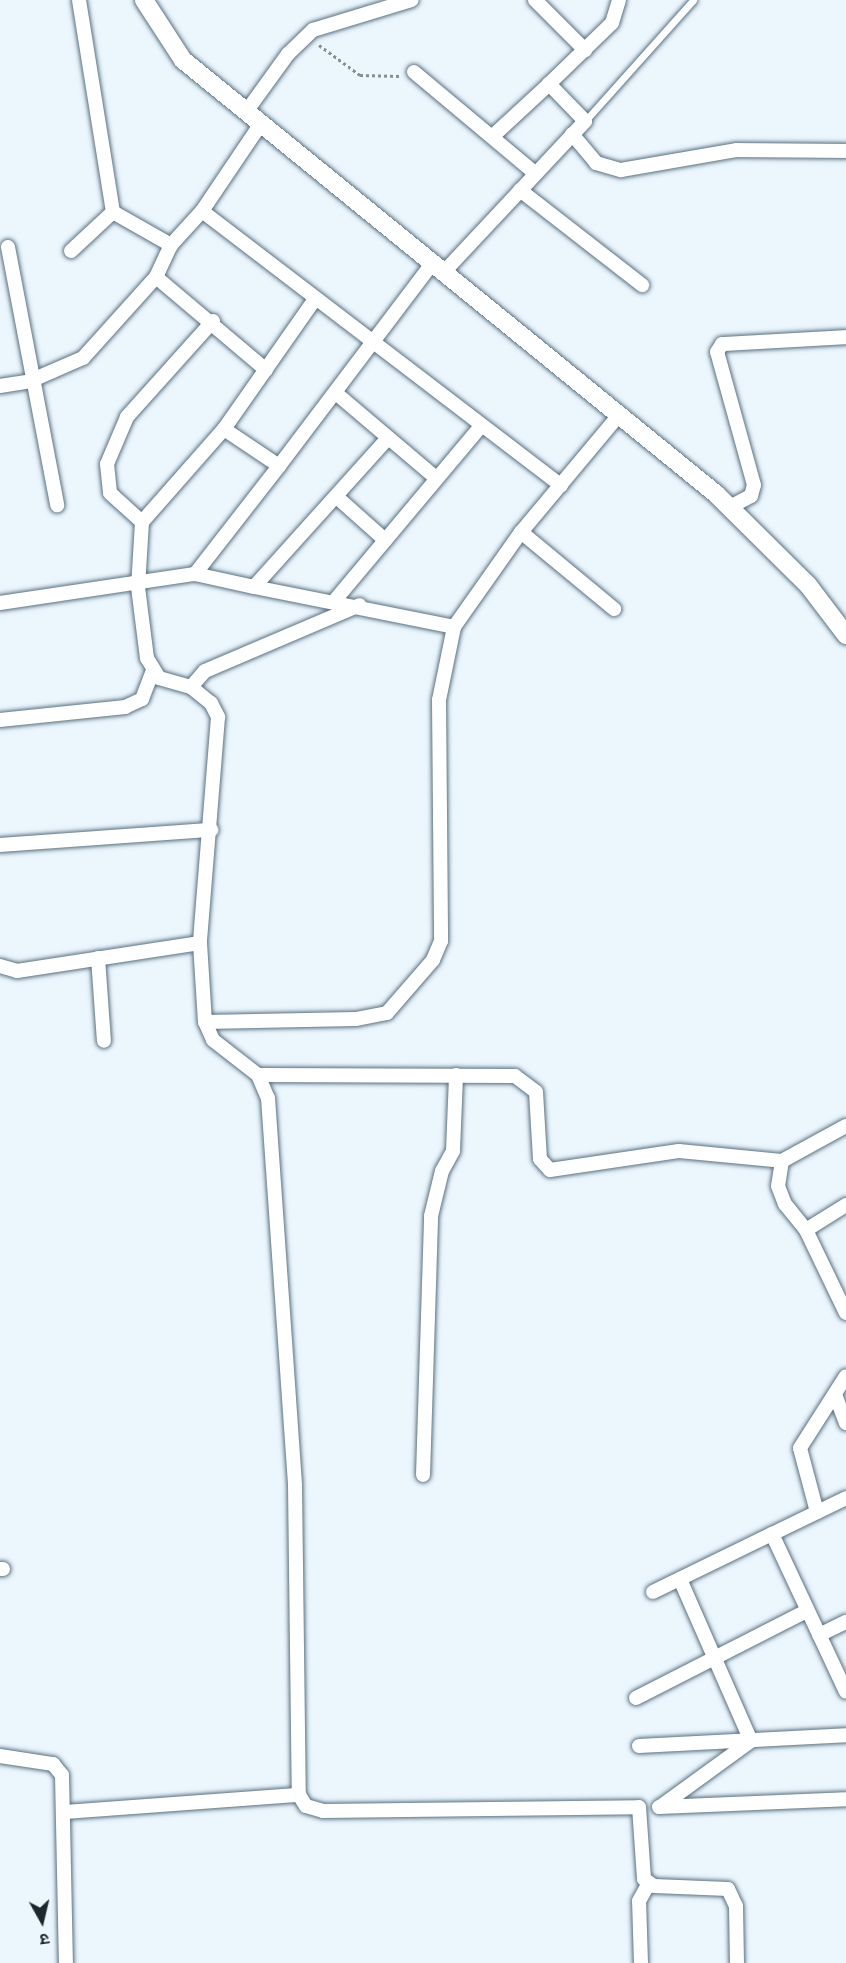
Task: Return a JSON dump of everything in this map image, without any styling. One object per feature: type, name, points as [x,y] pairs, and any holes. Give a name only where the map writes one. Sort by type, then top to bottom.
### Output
[{"type":"street","points":[[80,0],[113,212]]},
{"type":"street","points":[[144,0],[183,60],[730,507],[808,585],[846,635]]},
{"type":"street","points":[[246,112],[288,54],[313,30],[412,0]]},
{"type":"street","points":[[535,0],[585,50]]},
{"type":"street","points":[[494,135],[612,23],[619,0]]},
{"type":"street","points":[[414,72],[494,135],[536,173]]},
{"type":"street","points":[[195,574],[377,340],[438,269],[520,190],[585,121],[549,84]]},
{"type":"street","points":[[0,386],[30,381],[83,358],[156,277],[171,246],[202,211],[260,125]]},
{"type":"street","points":[[572,134],[596,163],[621,170],[737,150],[846,151]]},
{"type":"street","points":[[520,190],[642,285]]},
{"type":"street","points":[[202,211],[315,299],[377,340],[481,426],[561,484]]},
{"type":"street","points":[[113,212],[171,246]]},
{"type":"street","points":[[71,251],[113,212]]},
{"type":"street","points":[[8,247],[30,381],[57,505]]},
{"type":"street","points":[[156,277],[213,321],[266,370]]},
{"type":"street","points":[[315,299],[224,429],[142,522],[138,586],[153,671],[159,678],[191,687],[218,717],[211,830],[200,943],[205,1022],[213,1040],[258,1075],[268,1098],[295,1485],[299,1795],[306,1806],[323,1811],[660,1807],[846,1799]]},
{"type":"street","points":[[142,522],[111,494],[107,464],[127,417],[213,321]]},
{"type":"street","points":[[730,507],[751,496],[754,485],[717,352],[722,344],[846,337]]},
{"type":"street","points":[[337,394],[435,477]]},
{"type":"street","points":[[205,1022],[356,1019],[387,1013],[433,960],[441,941],[439,700],[454,627],[521,532],[619,415]]},
{"type":"street","points":[[336,599],[435,477],[481,426]]},
{"type":"street","points":[[224,429],[279,466]]},
{"type":"street","points":[[254,587],[339,499],[388,438]]},
{"type":"street","points":[[339,499],[385,540]]},
{"type":"street","points":[[521,532],[614,609]]},
{"type":"street","points":[[0,603],[138,586],[195,574],[254,587],[336,599],[454,627]]},
{"type":"street","points":[[191,687],[205,671],[360,605]]},
{"type":"street","points":[[0,720],[125,707],[142,699],[153,671]]},
{"type":"street","points":[[0,845],[211,830]]},
{"type":"street","points":[[0,966],[17,971],[200,943]]},
{"type":"street","points":[[98,958],[104,1041]]},
{"type":"street","points":[[258,1075],[456,1075],[527,1081],[536,1092],[540,1160],[550,1170],[679,1151],[782,1161],[846,1126]]},
{"type":"street","points":[[423,1475],[431,1216],[442,1171],[453,1151],[456,1075]]},
{"type":"street","points":[[782,1161],[778,1186],[806,1230],[846,1313]]},
{"type":"street","points":[[806,1230],[846,1205]]},
{"type":"street","points":[[817,1512],[800,1448],[836,1397],[846,1376]]},
{"type":"street","points":[[836,1397],[846,1423]]},
{"type":"street","points":[[653,1592],[846,1498]]},
{"type":"street","points":[[772,1534],[846,1692]]},
{"type":"street","points":[[680,1579],[751,1741]]},
{"type":"street","points":[[636,1698],[716,1660],[807,1611]]},
{"type":"street","points":[[819,1635],[846,1622]]},
{"type":"street","points":[[639,1746],[846,1735]]},
{"type":"street","points":[[660,1807],[751,1741]]},
{"type":"street","points":[[0,1756],[53,1764],[62,1775],[65,1812],[66,1963]]},
{"type":"street","points":[[65,1812],[299,1795]]},
{"type":"street","points":[[639,1807],[648,1885],[639,1901],[641,1963]]},
{"type":"street","points":[[648,1885],[728,1889],[736,1906],[737,1963]]},
{"type":"lane","points":[[585,121],[693,0]]},
{"type":"path","points":[[288,54],[320,44],[360,75],[414,72]]}]
